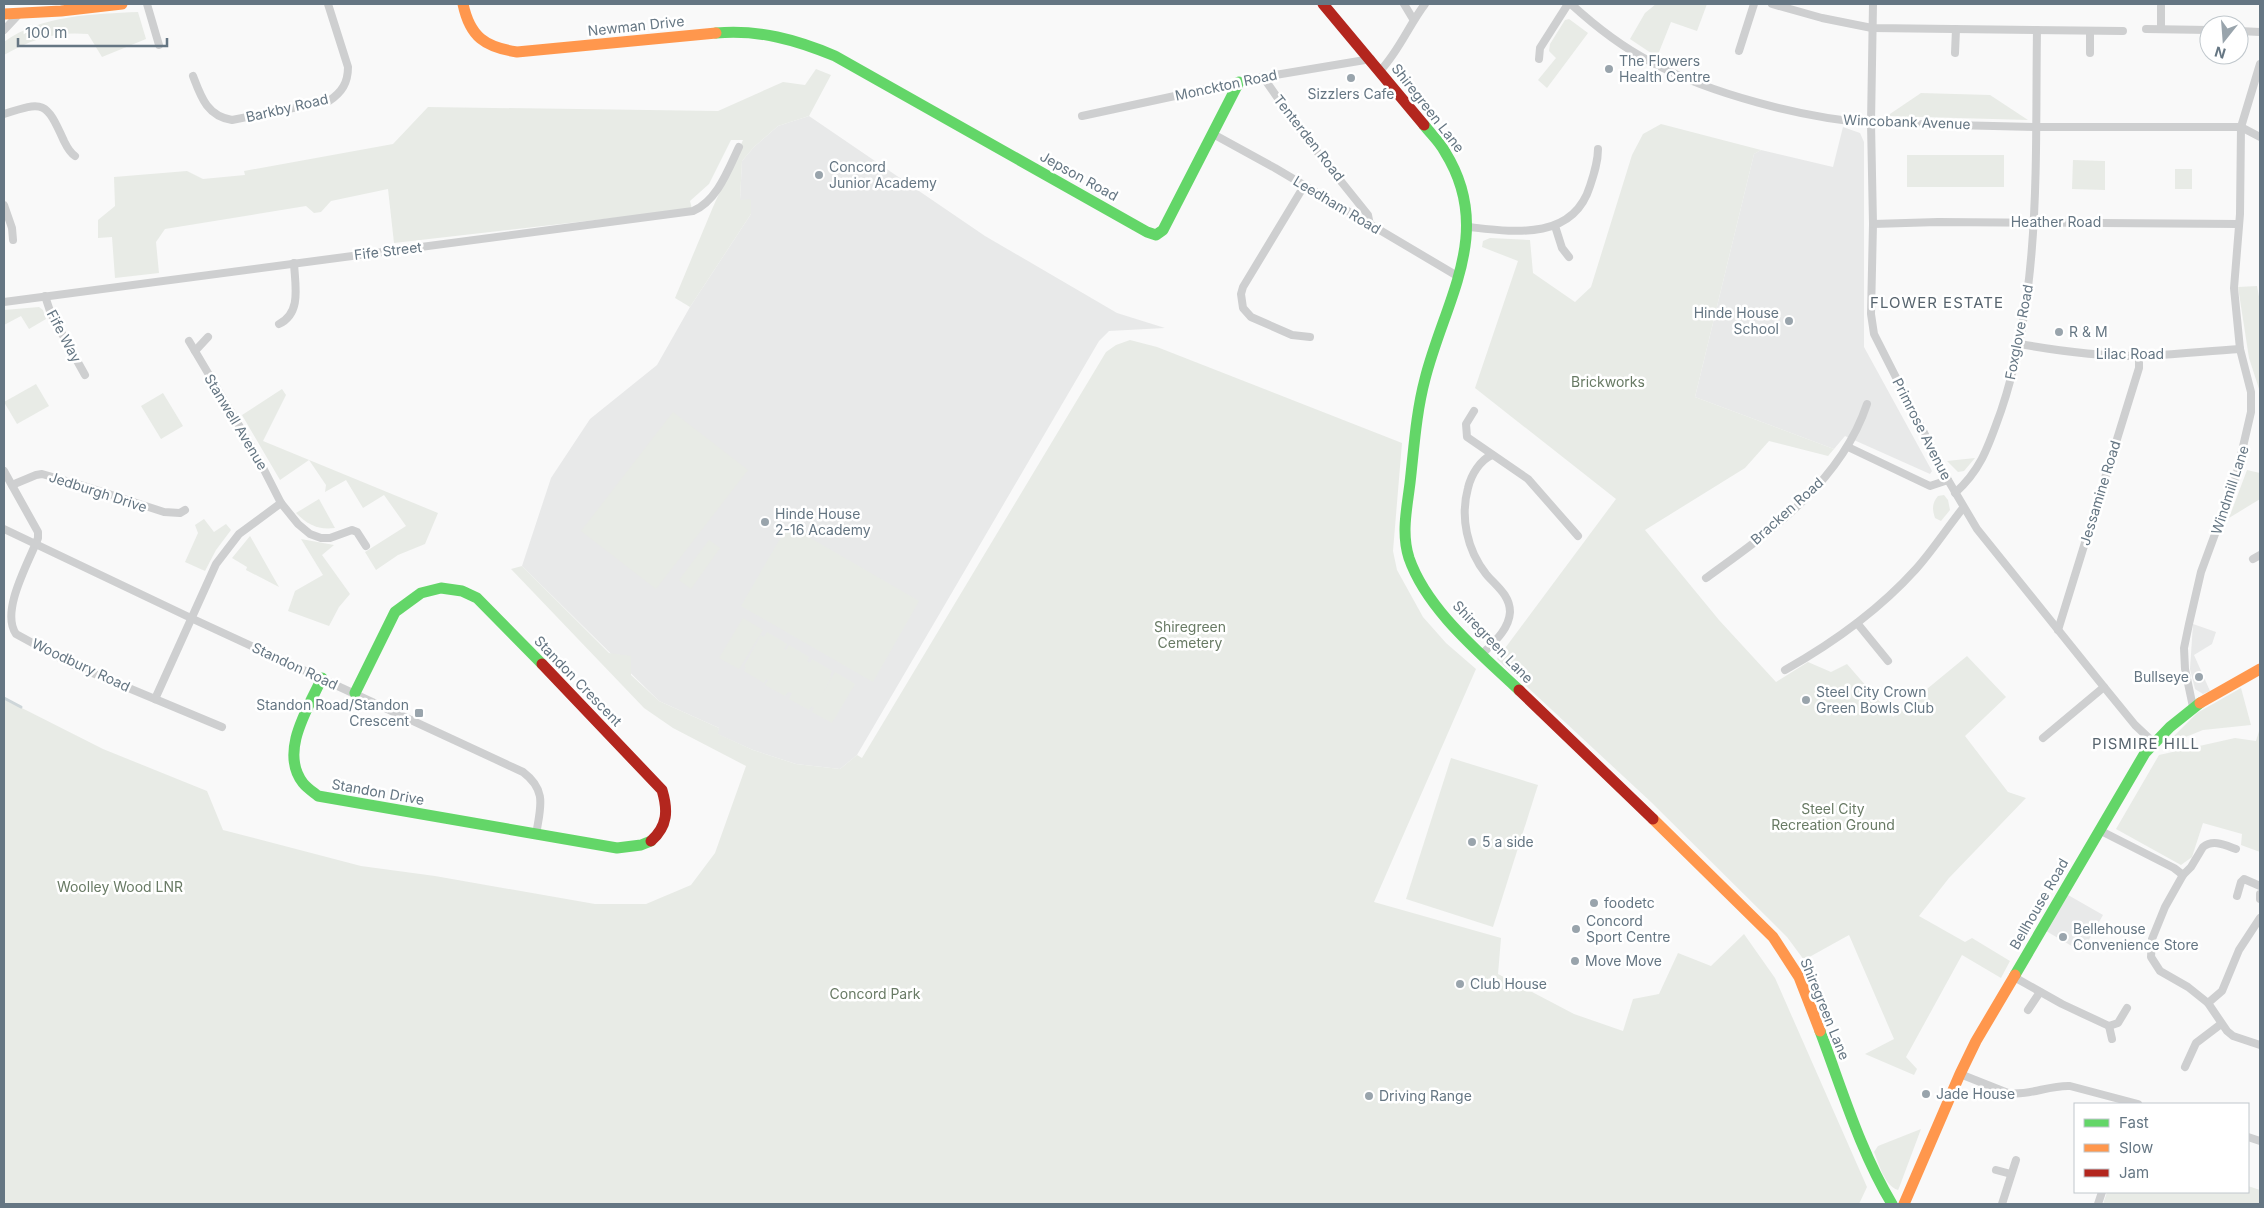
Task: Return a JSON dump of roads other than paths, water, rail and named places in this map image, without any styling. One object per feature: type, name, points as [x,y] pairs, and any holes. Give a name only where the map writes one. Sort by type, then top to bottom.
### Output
[{"type":"street","points":[[4,14],[122,4]]},
{"type":"street","points":[[147,4],[159,45]]},
{"type":"street","name":"Barkby Road","points":[[193,76],[208,109],[224,118],[232,120],[329,100],[339,94],[345,86],[348,67],[328,4]]},
{"type":"street","name":"Newman Drive","points":[[463,4],[470,27],[478,38],[488,46],[502,50],[517,52],[539,51],[727,32],[753,32],[780,36],[835,56]]},
{"type":"street","name":"Shiregreen Lane","points":[[1323,4],[1371,59],[1445,150],[1456,169],[1466,199],[1469,227],[1468,246],[1431,356],[1422,390],[1415,432],[1406,509],[1406,547],[1410,560],[1436,602],[1459,632],[1481,655],[1717,879],[1773,937],[1799,977],[1866,1152],[1881,1186],[1892,1204]]},
{"type":"street","points":[[1404,4],[1413,19]]},
{"type":"street","points":[[1380,71],[1395,52],[1413,19],[1425,4]]},
{"type":"street","points":[[1539,59],[1540,48],[1570,4]]},
{"type":"street","name":"Wincobank Avenue","points":[[1570,4],[1605,33],[1625,46],[1651,62],[1683,77],[1757,101],[1803,113],[1845,121],[2036,127],[2241,127]]},
{"type":"street","points":[[1739,52],[1754,4]]},
{"type":"street","points":[[1772,4],[1822,18],[1872,28],[2123,31]]},
{"type":"street","name":"Primrose Avenue","points":[[1873,4],[1871,314],[1874,334],[1963,508],[2004,564],[2104,688],[2135,725],[2153,742]]},
{"type":"street","points":[[2160,29],[2161,6]]},
{"type":"street","points":[[4,30],[20,13]]},
{"type":"street","points":[[1955,53],[1956,28]]},
{"type":"street","points":[[2146,29],[2199,30]]},
{"type":"street","name":"Foxglove Road","points":[[1955,493],[1978,468],[1987,451],[2006,396],[2020,344],[2029,284],[2033,222],[2037,30]]},
{"type":"street","points":[[2090,31],[2090,53]]},
{"type":"street","name":"Jepson Road","points":[[835,56],[1156,235],[1163,230],[1239,82]]},
{"type":"street","name":"Monckton Road","points":[[1082,116],[1263,77],[1371,59]]},
{"type":"street","name":"Windmill Lane","points":[[2193,707],[2185,669],[2184,648],[2201,572],[2236,477],[2251,412],[2251,392],[2247,368],[2240,348],[2234,288],[2239,224],[2241,127],[2260,64]]},
{"type":"street","name":"Tenterden Road","points":[[1263,77],[1303,134],[1368,214],[1370,225]]},
{"type":"street","points":[[4,114],[38,105],[46,109],[54,120],[68,150],[75,156]]},
{"type":"street","points":[[2241,127],[2260,138]]},
{"type":"street","name":"Leedham Road","points":[[1213,134],[1459,277]]},
{"type":"street","name":"Fife Street","points":[[4,302],[693,211],[711,197],[722,182],[739,147]]},
{"type":"street","points":[[1469,227],[1524,232],[1555,226],[1573,214],[1585,200],[1598,159],[1598,149]]},
{"type":"street","points":[[1304,186],[1243,287],[1241,301],[1243,308],[1251,317],[1292,335],[1310,337]]},
{"type":"street","points":[[4,205],[12,228],[13,240]]},
{"type":"street","name":"Heather Road","points":[[1873,224],[1938,222],[2239,224]]},
{"type":"street","points":[[1555,226],[1562,248],[1569,257]]},
{"type":"street","points":[[279,324],[288,318],[295,305],[294,263]]},
{"type":"street","name":"Fife Way","points":[[45,296],[51,314],[85,375]]},
{"type":"street","points":[[195,351],[208,337]]},
{"type":"street","name":"Stanwell Avenue","points":[[189,341],[256,454],[281,503],[298,524],[310,534],[330,538],[352,530],[357,532],[366,546]]},
{"type":"street","name":"Lilac Road","points":[[2020,344],[2057,351],[2139,356],[2240,348]]},
{"type":"street","name":"Jessamine Road","points":[[2058,630],[2139,368],[2139,356]]},
{"type":"street","name":"Bracken Road","points":[[1706,578],[1758,539],[1808,496],[1848,447],[1856,433],[1867,404]]},
{"type":"street","points":[[1474,410],[1466,424],[1467,436],[1528,479],[1578,536]]},
{"type":"street","points":[[1848,447],[1930,486],[1948,480]]},
{"type":"street","points":[[1481,655],[1506,627],[1510,611],[1505,595],[1480,565],[1469,540],[1464,509],[1470,480],[1485,458],[1492,455]]},
{"type":"street","points":[[4,471],[36,525],[38,532],[36,543]]},
{"type":"street","name":"Jedburgh Drive","points":[[12,485],[42,474],[164,512],[180,513],[185,510]]},
{"type":"street","points":[[155,699],[193,619],[216,564],[238,534],[281,503]]},
{"type":"street","points":[[1785,670],[1820,650],[1877,607],[1914,571],[1963,508]]},
{"type":"street","name":"Standon Road","points":[[4,529],[523,772],[533,780],[540,794],[541,804],[536,835]]},
{"type":"street","name":"Woodbury Road","points":[[36,543],[16,588],[7,624],[16,634],[62,659],[222,727]]},
{"type":"street","name":"Standon Crescent","points":[[355,694],[395,612],[404,603],[415,595],[437,588],[463,590],[474,596],[662,790],[666,801],[667,812],[661,831],[647,845],[638,848],[617,848],[536,835]]},
{"type":"street","points":[[1856,623],[1888,662]]},
{"type":"street","name":"Bellhouse Road","points":[[1904,1204],[1976,1041],[2134,769],[2153,742],[2193,707],[2215,692],[2260,669]]},
{"type":"street","name":"Standon Drive","points":[[322,678],[293,750],[292,762],[298,779],[310,791],[329,799],[536,835]]},
{"type":"street","points":[[2043,738],[2104,688]]},
{"type":"street","points":[[2099,830],[2174,868],[2183,875]]},
{"type":"street","points":[[2236,849],[2216,842],[2208,843],[2183,875],[2165,907],[2152,939],[2150,950],[2151,958],[2160,971],[2188,987],[2208,1003],[2221,1024],[2233,1036],[2260,1045]]},
{"type":"street","points":[[2237,896],[2241,882],[2244,879],[2260,886]]},
{"type":"street","points":[[2260,894],[2260,899]]},
{"type":"street","points":[[2208,1003],[2227,984],[2239,950],[2260,918]]},
{"type":"street","points":[[2014,976],[2040,992],[2109,1026],[2118,1023],[2127,1008]]},
{"type":"street","points":[[2028,1010],[2040,992]]},
{"type":"street","points":[[2185,1066],[2196,1043],[2221,1024]]},
{"type":"street","points":[[2109,1026],[2112,1039]]},
{"type":"street","points":[[1960,1074],[2008,1093],[2016,1094],[2053,1087],[2070,1086],[2129,1103]]},
{"type":"street","points":[[2002,1204],[2016,1160]]},
{"type":"street","points":[[1996,1170],[2011,1174]]},
{"type":"waterway","points":[[4,698],[21,707]]},
{"type":"place","name":"The Flowers Health Centre","points":[[1609,69]]},
{"type":"place","name":"Sizzlers Cafe","points":[[1351,78]]},
{"type":"place","name":"Concord Junior Academy","points":[[819,175]]},
{"type":"place","name":"Hinde House School","points":[[1789,321]]},
{"type":"place","name":"R & M","points":[[2059,332]]},
{"type":"place","name":"Hinde House 2-16 Academy","points":[[765,522]]},
{"type":"place","name":"Bullseye","points":[[2199,677]]},
{"type":"place","name":"Steel City Crown Green Bowls Club","points":[[1806,700]]},
{"type":"place","name":"Standon Road/Standon Crescent","points":[[419,713]]},
{"type":"place","name":"5 a side","points":[[1472,842]]},
{"type":"place","name":"foodetc","points":[[1594,903]]},
{"type":"place","name":"Concord Sport Centre","points":[[1576,929]]},
{"type":"place","name":"Bellehouse Convenience Store","points":[[2063,937]]},
{"type":"place","name":"Move Move","points":[[1575,961]]},
{"type":"place","name":"Club House","points":[[1460,984]]},
{"type":"place","name":"Jade House","points":[[1926,1094]]},
{"type":"place","name":"Driving Range","points":[[1369,1096]]},
{"type":"district","name":"FLOWER ESTATE","points":[[1937,303]]},
{"type":"district","name":"PISMIRE HILL","points":[[2146,744]]},
{"type":"park label","name":"Brickworks","points":[[1608,382]]},
{"type":"park label","name":"Shiregreen Cemetery","points":[[1190,636]]},
{"type":"park label","name":"Steel City Recreation Ground","points":[[1833,818]]},
{"type":"park label","name":"Woolley Wood LNR","points":[[120,887]]},
{"type":"park label","name":"Concord Park","points":[[875,994]]}]
